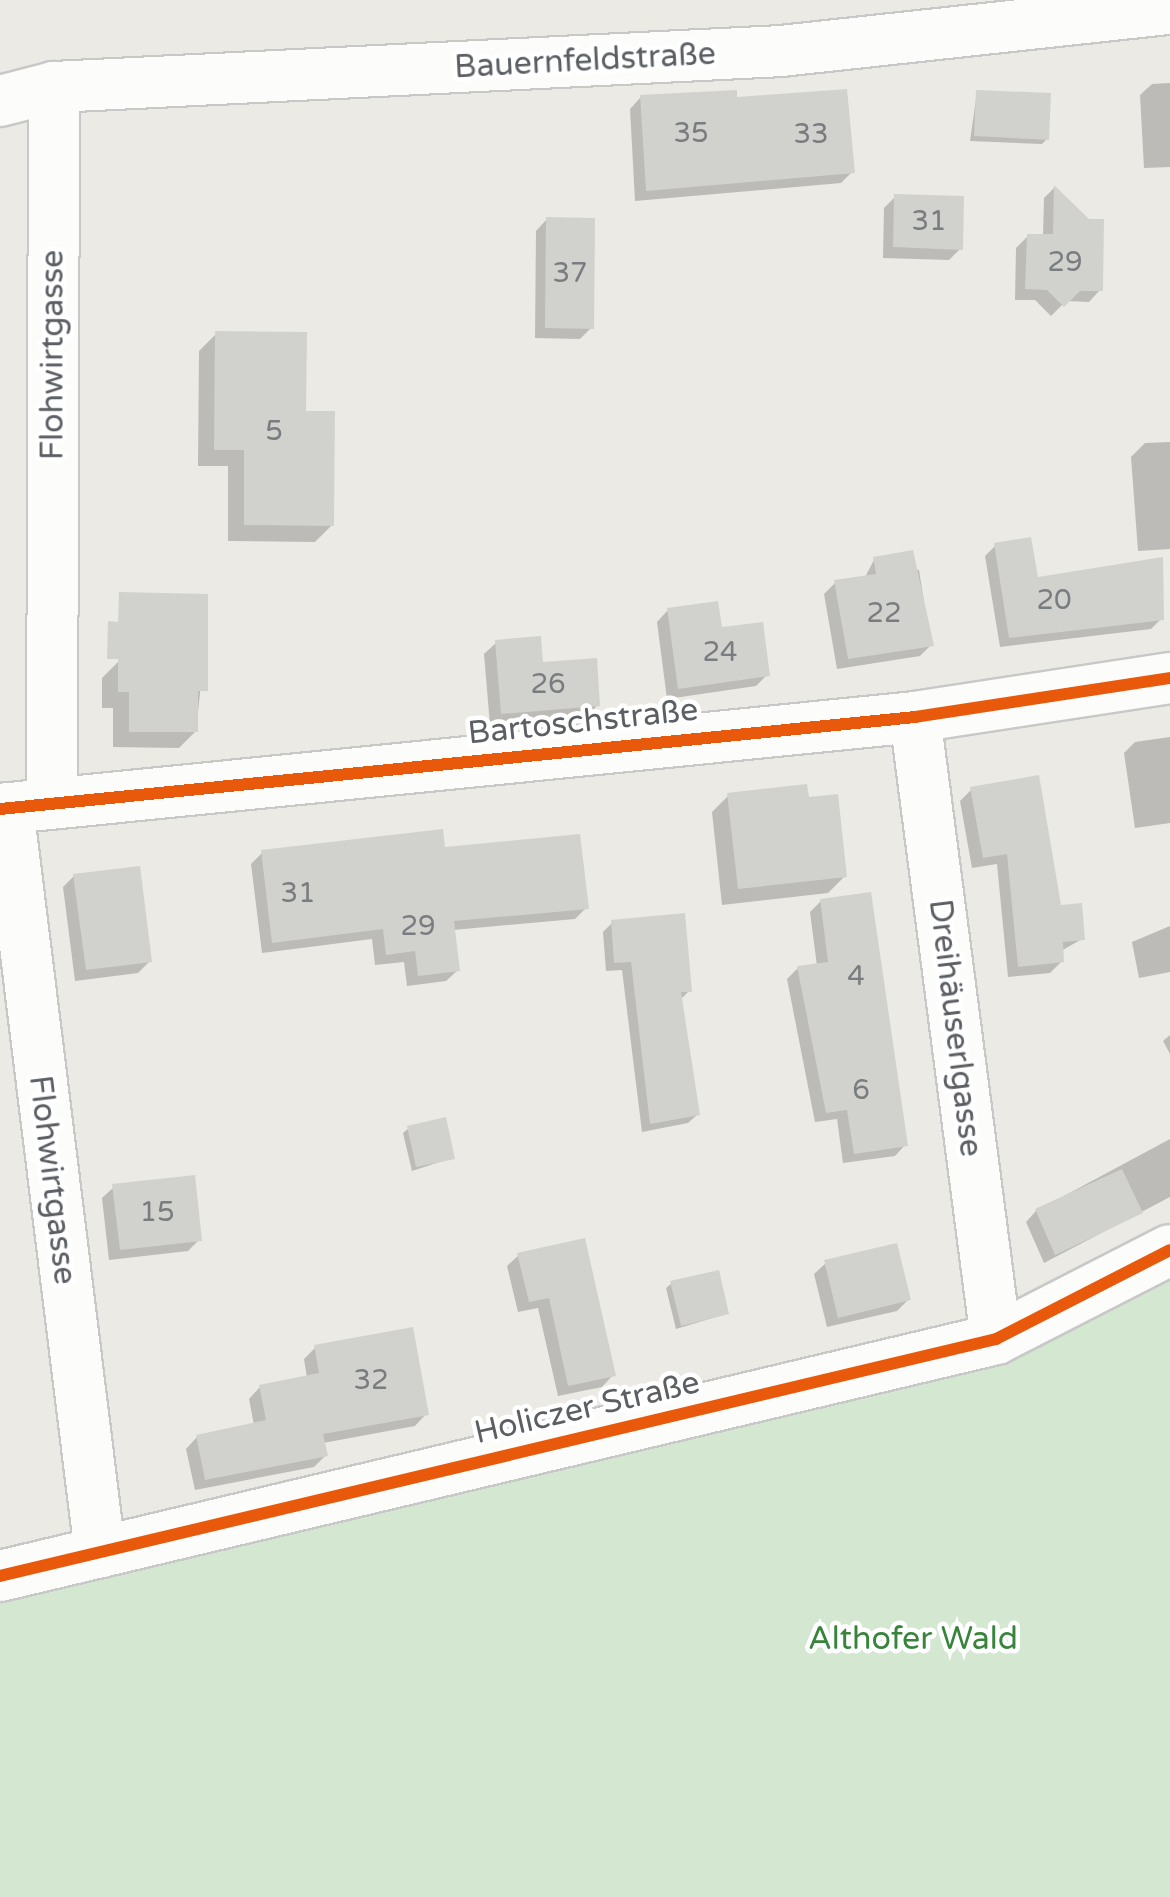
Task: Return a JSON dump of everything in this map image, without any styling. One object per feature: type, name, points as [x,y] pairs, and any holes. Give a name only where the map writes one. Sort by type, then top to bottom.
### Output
[{"type":"street","name":"Bauernfeldstraße","points":[[0,101],[54,88],[781,52],[1170,9]]},
{"type":"street","name":"Flohwirtgasse","points":[[54,88],[20,807],[100,1552]]},
{"type":"street","name":"Bartoschstraße","points":[[20,807],[915,717],[1170,678]]},
{"type":"street","name":"Dreihäuserlgasse","points":[[915,717],[996,1340]]},
{"type":"street","name":"Holiczer Straße","points":[[0,1576],[996,1340],[1170,1250]]},
{"type":"green space","name":"Althofer Wald","points":[[1170,1270],[1170,1897],[0,1897],[0,1601]]},
{"type":"building","points":[[847,89],[855,173],[646,191],[640,95],[737,90],[737,97]]},
{"type":"building","points":[[976,90],[1051,93],[1049,140],[974,136]]},
{"type":"building","points":[[1054,185],[1089,219],[1104,219],[1103,291],[1080,291],[1064,307],[1047,290],[1025,289],[1027,234],[1053,234]]},
{"type":"building","points":[[894,194],[964,196],[963,250],[893,247]]},
{"type":"building","points":[[546,217],[595,218],[594,329],[545,328]]},
{"type":"building","points":[[215,331],[307,332],[306,411],[335,411],[334,526],[244,525],[244,450],[214,450]]},
{"type":"building","points":[[1031,537],[1038,577],[1163,557],[1164,620],[1009,638],[994,543]]},
{"type":"building","points":[[913,550],[934,646],[848,659],[834,580],[876,574],[873,557]]},
{"type":"building","points":[[119,592],[208,594],[208,691],[198,691],[198,732],[129,732],[129,692],[118,692],[118,659],[107,659],[108,621],[118,622]]},
{"type":"building","points":[[718,601],[722,627],[763,622],[770,676],[678,689],[667,608]]},
{"type":"building","points":[[541,636],[543,662],[597,658],[600,706],[501,714],[495,640]]},
{"type":"building","points":[[1039,775],[1061,905],[1082,903],[1085,940],[1063,942],[1064,962],[1018,967],[1007,854],[983,858],[970,787]]},
{"type":"building","points":[[807,784],[809,797],[838,794],[847,877],[738,889],[727,793]]},
{"type":"building","points":[[443,829],[445,847],[580,834],[589,909],[454,921],[460,971],[418,976],[415,951],[386,955],[383,929],[272,943],[261,850]]},
{"type":"building","points":[[140,866],[152,962],[86,970],[73,874]]},
{"type":"building","points":[[871,892],[908,1146],[854,1154],[847,1110],[826,1113],[797,966],[828,962],[820,899]]},
{"type":"building","points":[[685,913],[692,992],[681,992],[700,1115],[650,1124],[631,962],[614,963],[611,920]]},
{"type":"building","points":[[446,1117],[455,1159],[416,1167],[407,1126]]},
{"type":"building","points":[[1122,1169],[1143,1213],[1055,1255],[1035,1209]]},
{"type":"building","points":[[195,1175],[202,1241],[120,1250],[112,1184]]},
{"type":"building","points":[[585,1238],[616,1376],[568,1386],[549,1298],[529,1302],[517,1253]]},
{"type":"building","points":[[897,1243],[911,1300],[838,1318],[824,1260]]},
{"type":"building","points":[[719,1270],[729,1314],[681,1326],[670,1281]]},
{"type":"building","points":[[413,1327],[429,1415],[323,1434],[328,1456],[205,1480],[196,1435],[266,1420],[259,1385],[319,1373],[314,1345]]},
{"type":"cycle path","points":[[0,809],[915,717],[1170,678]]},
{"type":"cycle path","points":[[0,1576],[996,1339],[1170,1250]]}]
